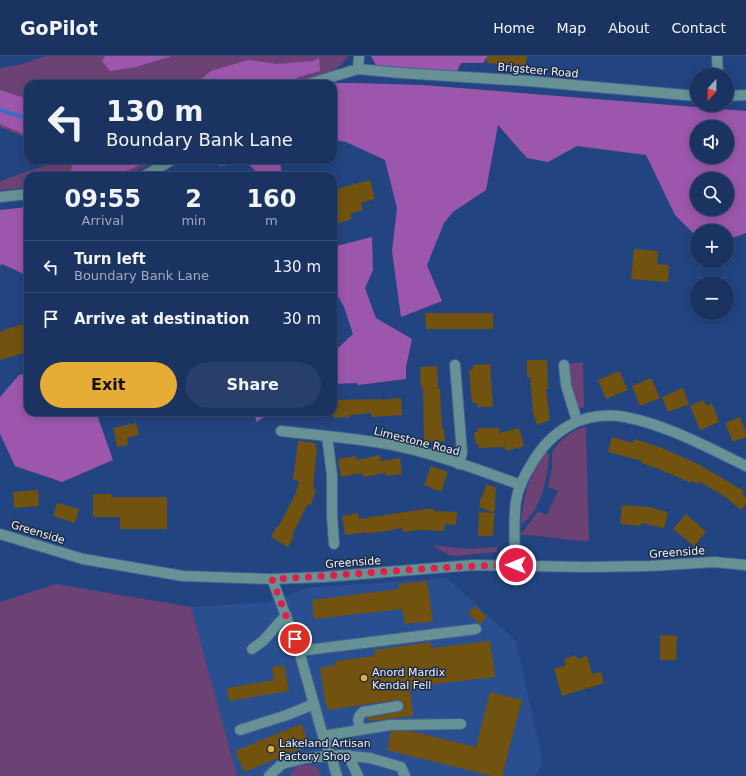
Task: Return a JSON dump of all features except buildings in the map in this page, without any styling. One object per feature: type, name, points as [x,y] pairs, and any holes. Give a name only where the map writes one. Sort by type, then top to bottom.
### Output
[{"type":"street","points":[[358,69],[359,56]]},
{"type":"street","points":[[717,56],[718,68]]},
{"type":"street","name":"Brigsteer Road","points":[[321,80],[358,69],[401,73],[528,80],[690,95]]},
{"type":"street","points":[[734,96],[746,95]]},
{"type":"street","points":[[151,172],[165,164]]},
{"type":"street","points":[[0,197],[24,194]]},
{"type":"street","points":[[455,365],[462,452],[459,464]]},
{"type":"street","points":[[564,365],[566,385],[577,421]]},
{"type":"street","points":[[516,565],[516,501],[521,485],[544,445],[558,432],[577,421],[604,416],[633,419],[689,438],[746,466]]},
{"type":"street","name":"Limestone Road","points":[[281,431],[366,440],[402,447],[521,485]]},
{"type":"street","points":[[328,436],[332,475],[334,544]]},
{"type":"street","name":"Greenside","points":[[0,534],[83,558],[183,576],[272,579],[324,577],[465,566],[650,566],[714,562],[746,565]]},
{"type":"street","points":[[272,579],[299,651],[323,736],[331,756],[335,775]]},
{"type":"street","points":[[252,649],[263,641],[286,615]]},
{"type":"street","points":[[299,651],[476,629]]},
{"type":"street","points":[[240,730],[287,715],[314,704]]},
{"type":"street","points":[[360,730],[358,719],[359,715],[363,712],[398,706]]},
{"type":"street","points":[[323,736],[390,725],[461,724]]},
{"type":"street","points":[[348,755],[358,776]]},
{"type":"street","points":[[269,776],[282,764],[306,758],[348,755],[370,758],[401,767],[405,776]]},
{"type":"shaded area","points":[[45,56],[348,56],[343,63],[330,71],[302,80],[24,80],[24,137],[0,127],[0,68],[19,65]]},
{"type":"shaded area","points":[[105,56],[172,56],[136,67],[110,71],[102,61]]},
{"type":"shaded area","points":[[371,56],[488,56],[483,63],[461,63],[456,73],[377,67]]},
{"type":"shaded area","points":[[319,58],[320,71],[293,80],[200,80],[211,71],[248,60],[277,64],[313,61]]},
{"type":"shaded area","points":[[337,83],[422,85],[690,107],[690,112],[746,111],[746,233],[734,237],[734,224],[690,224],[690,230],[675,215],[646,155],[577,146],[548,162],[527,158],[498,125],[486,190],[453,212],[444,223],[427,265],[442,301],[401,317],[392,251],[397,208],[385,160],[346,142],[337,141]]},
{"type":"shaded area","points":[[0,90],[24,98],[24,134],[0,124]]},
{"type":"shaded area","points":[[72,164],[142,164],[123,172],[72,172]]},
{"type":"shaded area","points":[[150,164],[132,172],[26,172],[46,165]]},
{"type":"shaded area","points":[[218,164],[238,164],[220,166]]},
{"type":"shaded area","points":[[248,164],[280,164],[282,172],[257,172]]},
{"type":"shaded area","points":[[24,173],[24,188],[0,190],[0,181]]},
{"type":"shaded area","points":[[24,207],[24,274],[2,264],[0,266],[0,210]]},
{"type":"shaded area","points":[[372,237],[373,270],[365,288],[376,318],[412,339],[406,367],[406,379],[358,385],[357,383],[337,384],[337,349],[353,334],[344,307],[337,294],[337,246]]},
{"type":"shaded area","points":[[583,362],[584,407],[579,409],[574,399],[571,387],[569,364]]},
{"type":"shaded area","points":[[24,374],[24,416],[97,416],[113,460],[62,482],[15,466],[0,434],[0,397],[19,375]]},
{"type":"shaded area","points":[[255,416],[266,416],[256,422]]},
{"type":"shaded area","points":[[586,427],[589,541],[520,535],[538,511],[547,515],[558,491],[548,487],[552,467],[552,452],[568,435],[576,430]]},
{"type":"shaded area","points":[[546,452],[549,455],[547,473],[542,493],[534,512],[521,524],[525,494],[535,470]]},
{"type":"shaded area","points":[[432,545],[469,549],[497,547],[497,552],[455,556],[449,555]]},
{"type":"shaded area","points":[[447,578],[516,641],[543,763],[535,776],[237,776],[191,607],[269,602],[307,588]]},
{"type":"shaded area","points":[[56,584],[191,607],[237,776],[0,776],[0,602]]},
{"type":"shaded area","points":[[299,766],[315,766],[320,772],[321,776],[291,776],[291,772]]},
{"type":"waterway","points":[[0,110],[24,118]]},
{"type":"place","name":"Anord Mardix Kendal Fell","points":[[364,678]]},
{"type":"place","name":"Lakeland Artisan Factory Shop","points":[[271,749]]},
{"type":"route","points":[[295,639],[272,579],[324,577],[450,567],[516,565]]}]
